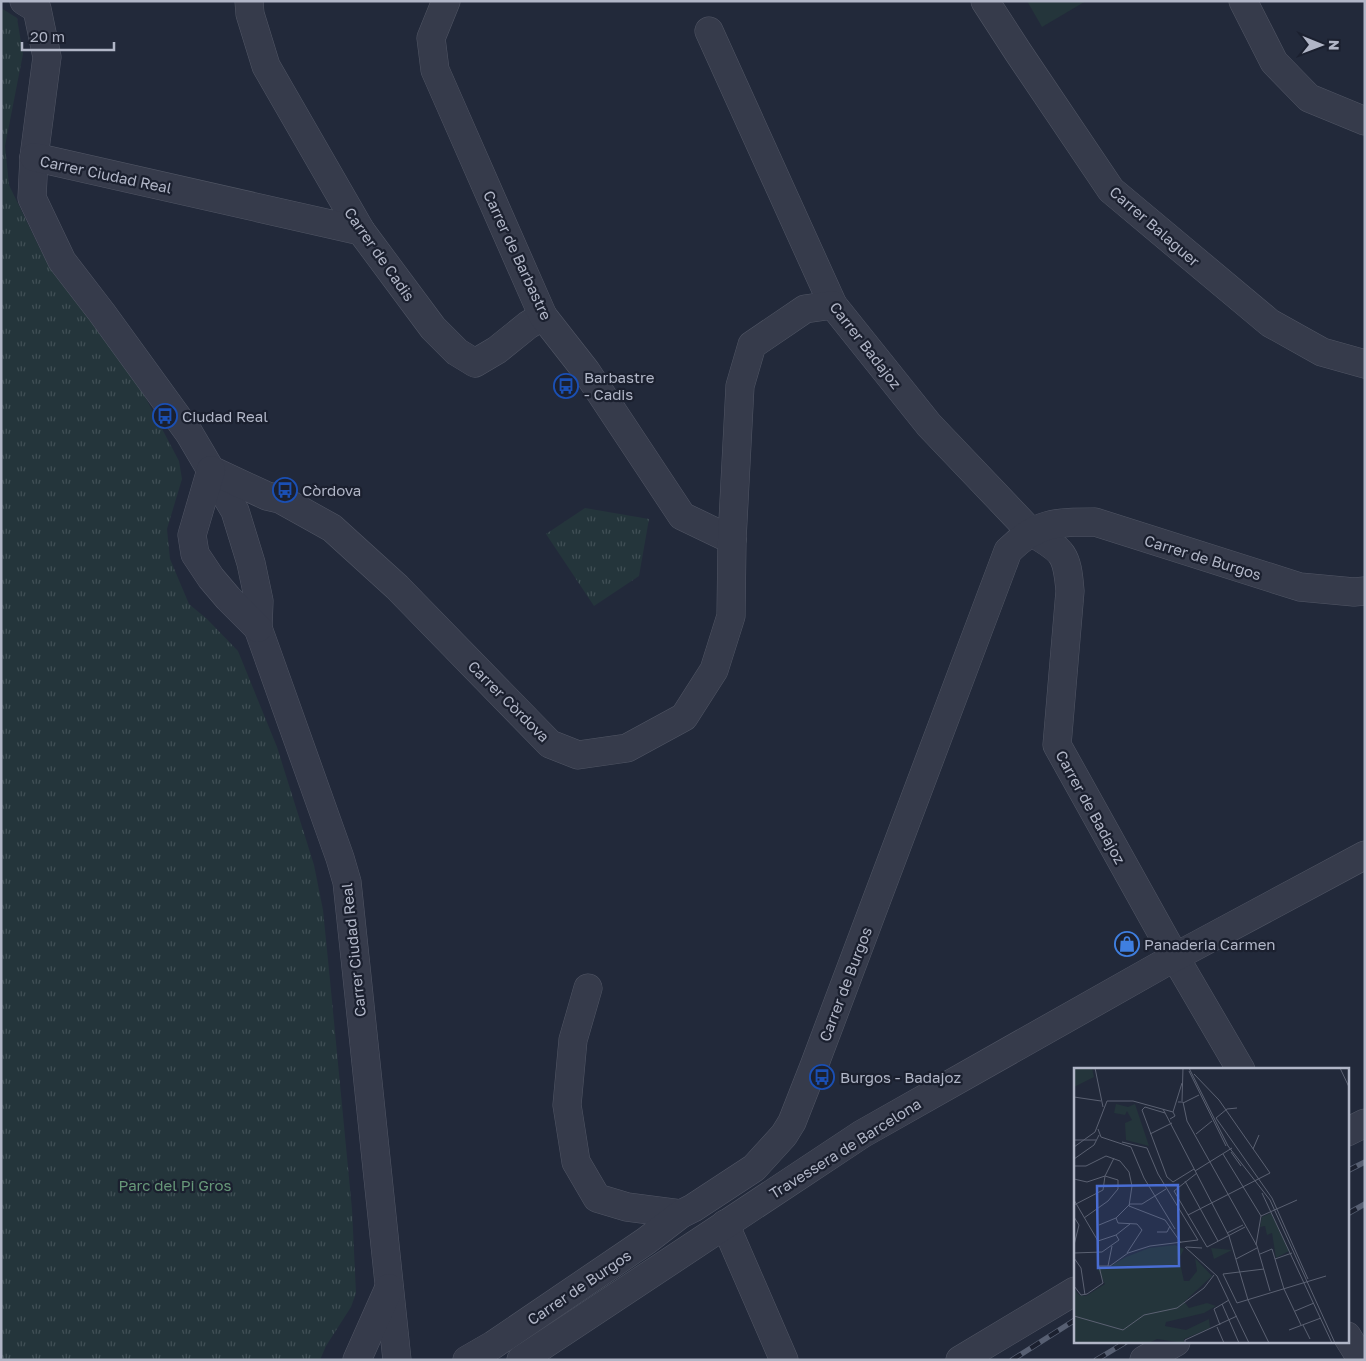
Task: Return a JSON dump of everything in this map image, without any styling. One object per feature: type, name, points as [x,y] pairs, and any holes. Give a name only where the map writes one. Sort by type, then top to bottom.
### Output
[{"type":"street","points":[[24,1],[37,9],[47,57],[34,157]]},
{"type":"street","name":"Carrer de Cadis","points":[[250,1],[250,14],[266,66],[361,231],[433,328],[456,352],[475,362],[497,350],[542,316]]},
{"type":"street","name":"Carrer de Barbastre","points":[[446,1],[431,38],[435,70],[542,316],[586,371],[682,516],[732,540]]},
{"type":"street","name":"Carrer Balaguer","points":[[985,1],[1023,61],[1111,190],[1270,323],[1322,352],[1365,364]]},
{"type":"street","points":[[1243,1],[1274,62],[1309,98],[1365,121]]},
{"type":"street","name":"Carrer Badajoz","points":[[709,31],[833,305],[929,425],[1036,529]]},
{"type":"street","name":"Carrer Ciudad Real","points":[[361,231],[34,157],[32,198],[62,261],[102,312],[189,433],[235,511],[241,528],[259,601],[258,628],[347,882],[397,1360]]},
{"type":"street","name":"Carrer Còrdova","points":[[211,470],[267,496],[280,499],[332,528],[397,587],[550,744],[578,755],[626,748],[684,717],[714,670],[731,616],[732,540],[740,386],[752,346],[805,309],[833,305]]},
{"type":"street","name":"Carrer Ciudad Real","points":[[211,470],[192,535],[195,554],[211,578],[228,598],[258,628]]},
{"type":"street","name":"Carrer de Burgos","points":[[467,1360],[501,1340],[646,1241],[681,1214],[754,1168],[784,1135],[792,1122],[1008,550],[1019,539],[1036,529],[1073,522],[1095,522],[1300,587],[1354,592],[1365,591]]},
{"type":"street","name":"Carrer de Badajoz","points":[[1036,529],[1064,557],[1068,567],[1070,591],[1057,745],[1239,1068]]},
{"type":"street","name":"Travessera de Barcelona","points":[[521,1360],[862,1134],[1175,957],[1365,855]]},
{"type":"street","points":[[588,988],[573,1040],[567,1105],[576,1162],[597,1198],[627,1207],[681,1214]]},
{"type":"street","points":[[1348,1132],[1365,1123]]},
{"type":"street","points":[[725,1224],[784,1360]]},
{"type":"street","name":"Carrer Ciudad Real","points":[[357,1360],[390,1285]]},
{"type":"street","points":[[960,1360],[1074,1292]]},
{"type":"street","points":[[1348,1338],[1362,1360]]},
{"type":"street","points":[[1144,1360],[1172,1344]]},
{"type":"green space","points":[[1027,1],[1086,1],[1042,27]]},
{"type":"green space","name":"Parc del Pi Gros","points":[[1,8],[17,18],[23,54],[5,146],[9,185],[41,251],[141,389],[179,461],[182,479],[167,529],[170,559],[189,604],[207,619],[238,651],[277,747],[314,865],[323,910],[330,980],[352,1209],[356,1293],[351,1307],[326,1346],[320,1360],[1,1360]]},
{"type":"green space","points":[[585,508],[649,519],[639,576],[594,606],[546,534]]},
{"type":"railway","points":[[1348,1170],[1365,1162]]},
{"type":"railway","points":[[1348,1213],[1365,1204]]},
{"type":"railway","points":[[1012,1360],[1074,1321]]},
{"type":"railway","points":[[1096,1360],[1123,1344]]},
{"type":"place","name":"Barbastre - Cadis","points":[[566,386]]},
{"type":"place","name":"Ciudad Real","points":[[165,416]]},
{"type":"place","name":"Còrdova","points":[[285,490]]},
{"type":"place","name":"Panaderia Carmen","points":[[1127,944]]},
{"type":"place","name":"Burgos - Badajoz","points":[[822,1077]]}]
